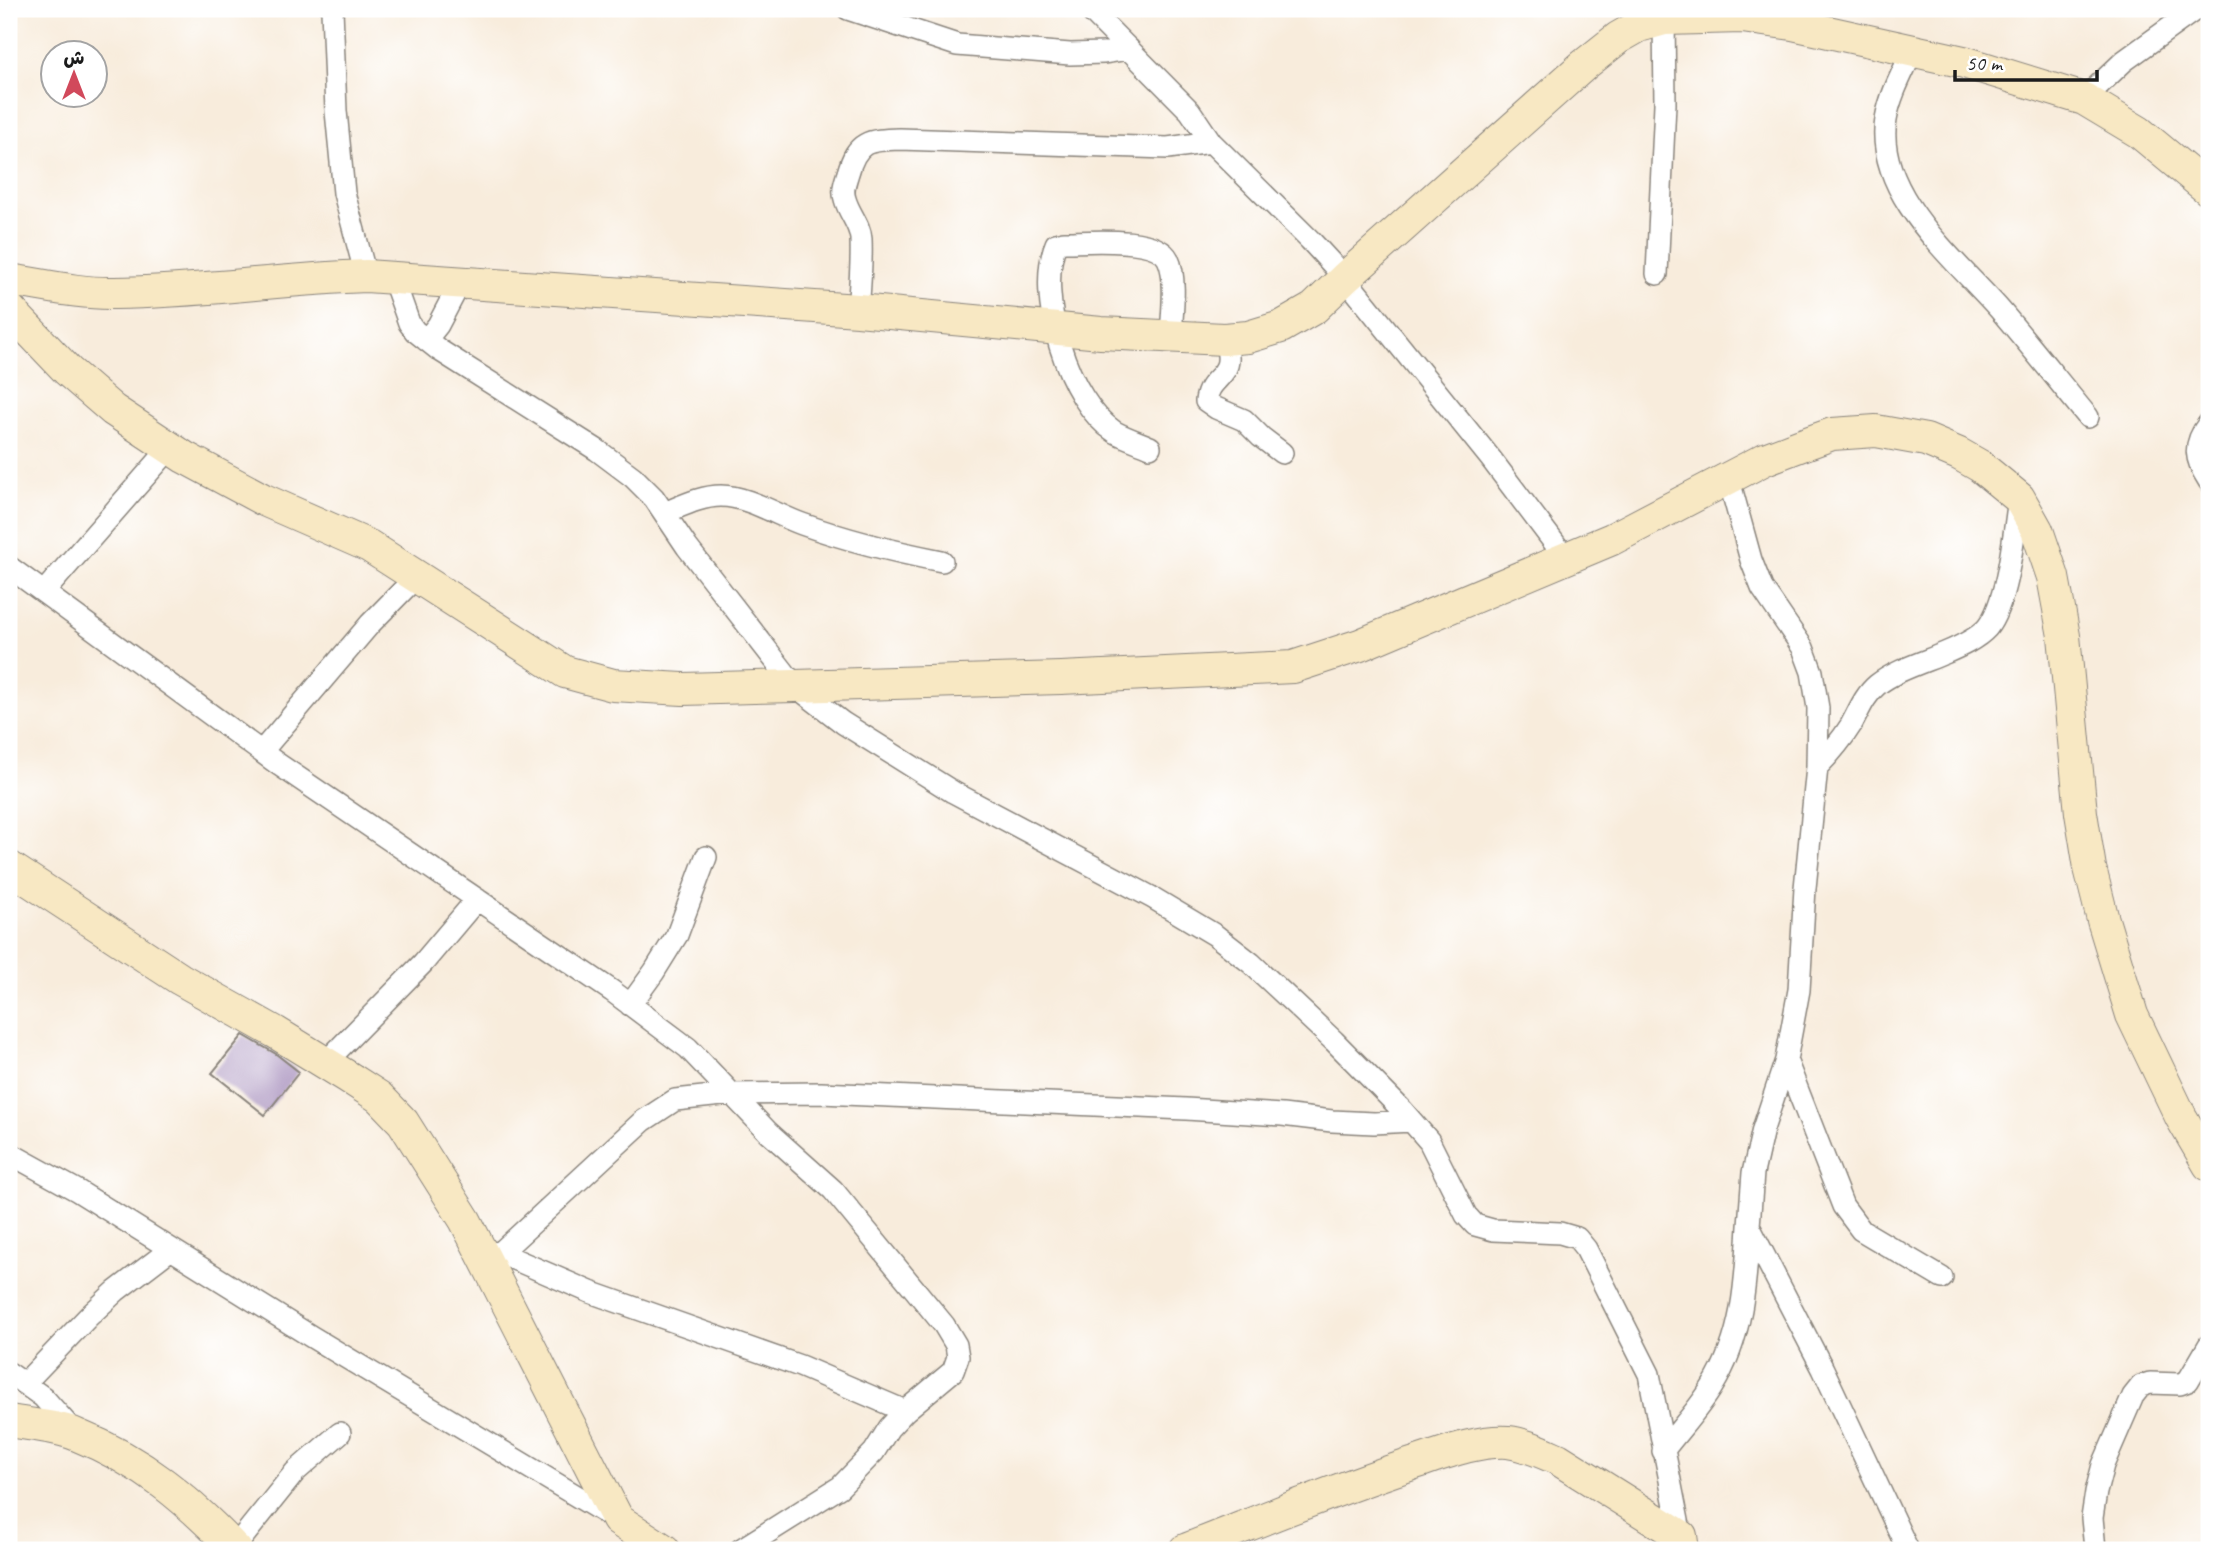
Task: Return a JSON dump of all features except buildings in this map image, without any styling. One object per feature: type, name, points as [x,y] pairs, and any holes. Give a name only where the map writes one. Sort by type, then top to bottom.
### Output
[{"type":"street","points":[[332,9],[336,111],[344,193],[380,277],[409,323],[426,340],[597,450],[633,477],[654,499],[687,547],[795,686],[843,723],[953,792],[1153,898],[1215,935],[1251,963],[1334,1041],[1412,1121],[1429,1141],[1466,1215],[1475,1225],[1493,1230],[1560,1233],[1577,1238],[1586,1249],[1649,1374],[1682,1543]]},
{"type":"street","points":[[848,9],[957,45],[1070,54],[1129,49]]},
{"type":"street","points":[[1089,9],[1190,111],[1211,142],[1345,278],[1491,459],[1565,557]]},
{"type":"street","points":[[2084,99],[2124,61],[2196,9]]},
{"type":"street","points":[[9,280],[111,293],[170,291],[312,278],[380,277],[858,310],[1055,328],[1224,339],[1248,337],[1281,327],[1314,308],[1584,65],[1644,18],[1742,17],[1792,24],[1965,62],[2084,99],[2138,132],[2209,190]]},
{"type":"street","points":[[1644,18],[1665,104],[1657,274]]},
{"type":"street","points":[[1913,50],[1893,93],[1885,121],[1887,155],[1903,198],[1934,242],[1998,309],[2088,417]]},
{"type":"street","points":[[858,310],[861,238],[843,190],[856,150],[863,143],[900,139],[1168,148],[1211,142]]},
{"type":"street","points":[[1150,447],[1115,432],[1096,415],[1071,376],[1055,328],[1049,264],[1056,244],[1133,242],[1157,249],[1168,259],[1172,276],[1171,335]]},
{"type":"street","points":[[426,340],[438,325],[460,283]]},
{"type":"street","points":[[9,309],[68,371],[113,410],[170,448],[264,500],[369,546],[565,672],[613,685],[682,689],[1061,678],[1293,667],[1360,645],[1612,539],[1765,460],[1832,434],[1876,431],[1926,440],[1959,453],[1980,466],[2019,498],[2037,530],[2053,577],[2064,636],[2081,813],[2090,868],[2103,920],[2132,1015],[2181,1117],[2209,1166]]},
{"type":"street","points":[[1224,339],[1228,349],[1228,363],[1224,375],[1207,391],[1206,401],[1244,419],[1261,438],[1282,453]]},
{"type":"street","points":[[2209,423],[2196,452],[2199,466],[2209,481]]},
{"type":"street","points":[[44,592],[170,448]]},
{"type":"street","points":[[1663,1451],[1712,1387],[1729,1353],[1742,1308],[1753,1173],[1763,1129],[1786,1060],[1798,990],[1817,767],[1818,708],[1812,672],[1803,648],[1762,588],[1751,561],[1729,480]]},
{"type":"street","points":[[664,513],[691,502],[721,496],[755,504],[802,524],[901,553],[942,561]]},
{"type":"street","points":[[1817,767],[1833,751],[1864,699],[1877,685],[1891,676],[1962,645],[1986,629],[1997,609],[2009,562],[2019,498]]},
{"type":"street","points":[[9,567],[262,751],[630,1005],[688,1048],[768,1132],[833,1190],[944,1325],[956,1345],[958,1357],[953,1371],[905,1411],[874,1452],[840,1487],[740,1550]]},
{"type":"street","points":[[262,751],[370,624],[417,576]]},
{"type":"street","points":[[630,1005],[677,935],[706,857]]},
{"type":"street","points":[[9,867],[180,979],[275,1032],[379,1097],[403,1122],[490,1253],[618,1520]]},
{"type":"street","points":[[326,1063],[423,963],[477,899]]},
{"type":"street","points":[[1786,1060],[1843,1206],[1861,1230],[1941,1278]]},
{"type":"street","points":[[490,1253],[643,1121],[675,1100],[732,1094],[821,1093],[1186,1109],[1353,1122],[1412,1121]]},
{"type":"street","points":[[9,1153],[78,1191],[312,1337],[664,1550]]},
{"type":"street","points":[[1749,1226],[1823,1369],[1908,1550]]},
{"type":"street","points":[[75,1434],[43,1397],[16,1378],[116,1291],[171,1249]]},
{"type":"street","points":[[490,1253],[590,1292],[800,1366],[905,1411]]},
{"type":"street","points":[[2095,1549],[2092,1518],[2095,1492],[2103,1465],[2133,1396],[2141,1386],[2150,1383],[2180,1384],[2188,1381],[2209,1345]]},
{"type":"street","points":[[9,1421],[75,1434],[155,1476],[197,1509],[235,1549],[295,1472],[340,1433]]},
{"type":"street","points":[[1185,1550],[1357,1482],[1477,1444],[1507,1442],[1536,1449],[1558,1459],[1682,1543]]}]
